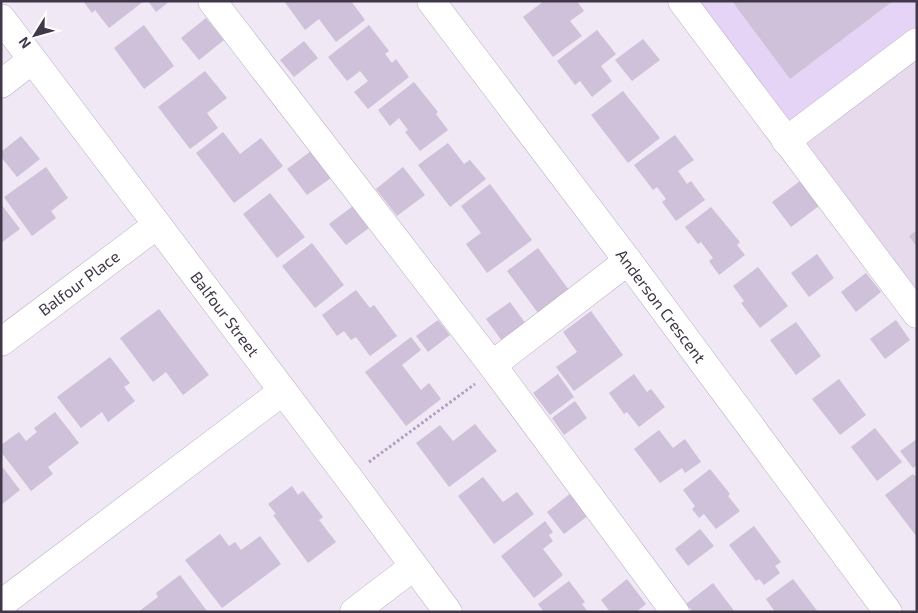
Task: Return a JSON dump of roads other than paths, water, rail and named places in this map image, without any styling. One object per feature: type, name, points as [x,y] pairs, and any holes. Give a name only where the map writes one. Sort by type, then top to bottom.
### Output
[{"type":"street","points":[[212,1],[492,365],[675,612]]},
{"type":"street","name":"Anderson Crescent","points":[[431,1],[628,261],[888,612]]},
{"type":"street","points":[[682,1],[917,314]]},
{"type":"street","name":"Balfour Street","points":[[1,18],[448,612]]},
{"type":"street","points":[[786,140],[917,42]]},
{"type":"street","points":[[1,84],[32,60]]},
{"type":"street","name":"Balfour Place","points":[[1,342],[157,225]]},
{"type":"street","points":[[492,365],[628,261]]},
{"type":"street","points":[[1,604],[283,391]]},
{"type":"street","points":[[354,612],[413,567]]}]
